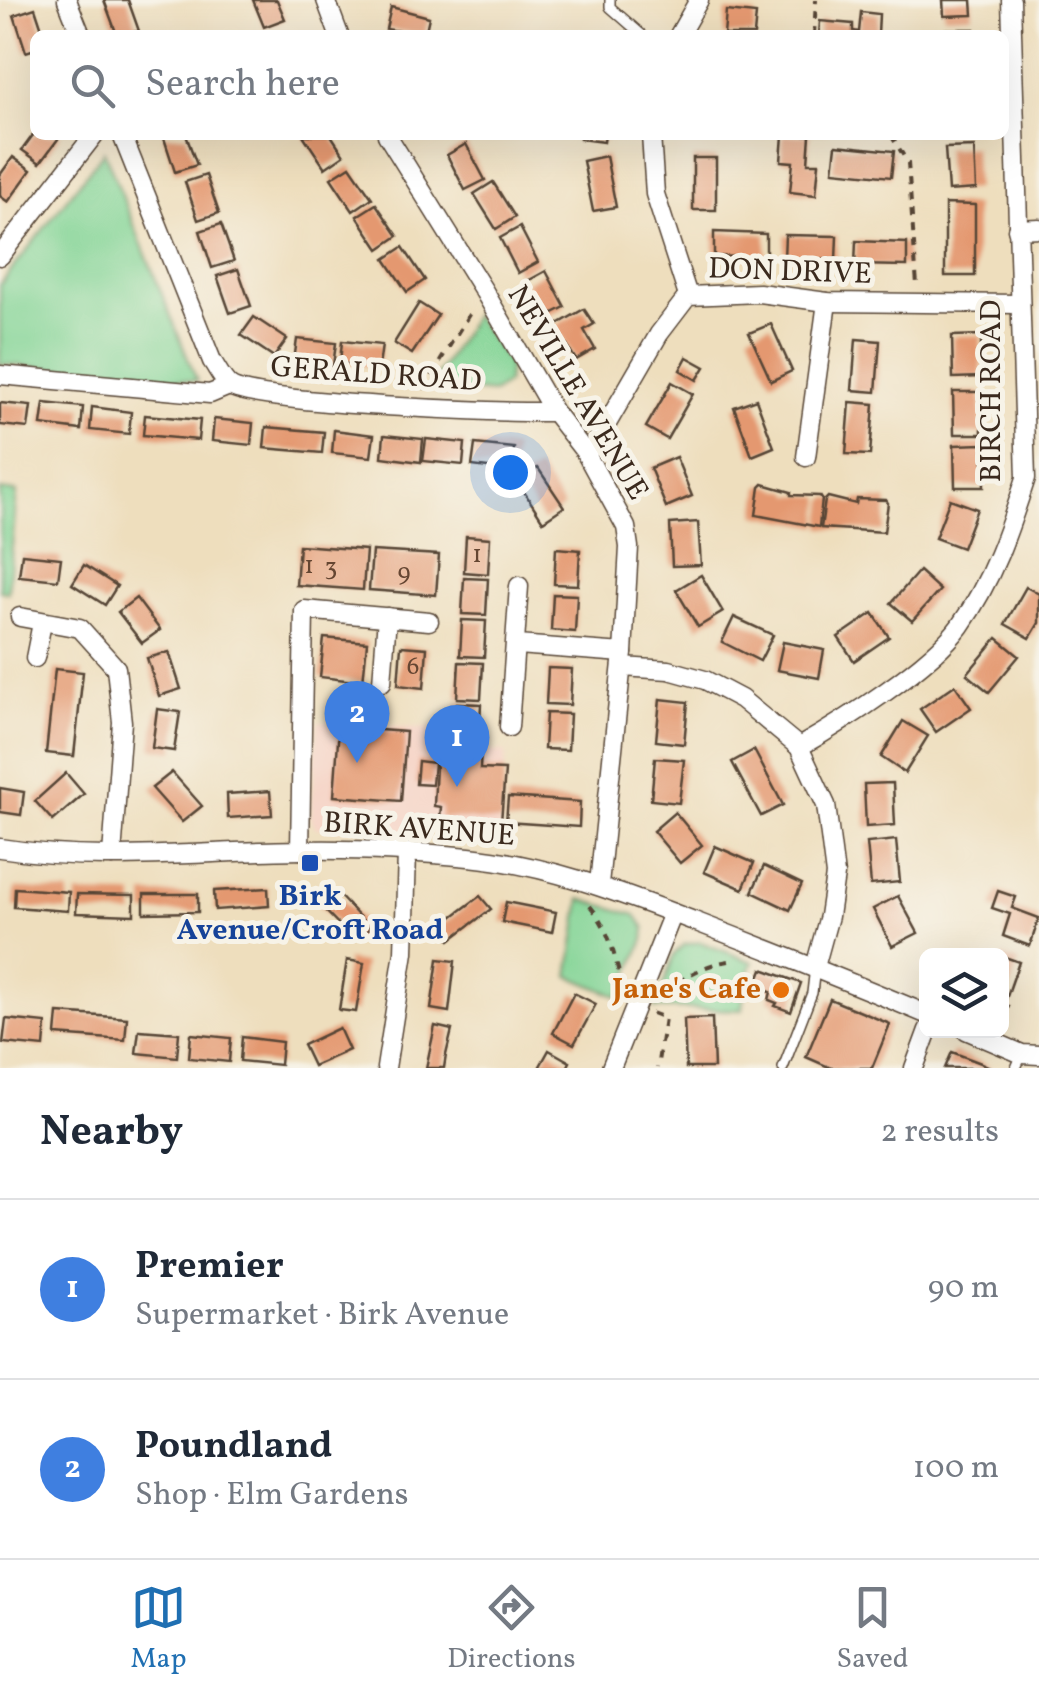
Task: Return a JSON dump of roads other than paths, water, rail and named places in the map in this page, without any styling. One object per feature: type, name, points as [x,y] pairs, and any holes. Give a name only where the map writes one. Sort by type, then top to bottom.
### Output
[{"type":"street","points":[[67,0],[79,30]]},
{"type":"street","points":[[326,0],[336,30]]},
{"type":"street","points":[[682,30],[699,0]]},
{"type":"street","name":"BIRCH ROAD","points":[[799,746],[924,663],[959,627],[1002,554],[1026,478],[1011,0]]},
{"type":"street","points":[[0,256],[90,140]]},
{"type":"street","name":"GERALD ROAD","points":[[124,140],[212,361],[229,386],[248,392],[413,406],[554,412]]},
{"type":"street","name":"NEVILLE AVENUE","points":[[389,140],[626,526],[629,547],[622,660],[591,882]]},
{"type":"street","points":[[651,140],[654,194],[688,296]]},
{"type":"street","points":[[1017,229],[1039,228]]},
{"type":"street","name":"DON DRIVE","points":[[584,452],[594,446],[659,334],[688,296],[759,293],[827,302],[1019,304]]},
{"type":"street","points":[[806,457],[827,302]]},
{"type":"street","points":[[0,375],[210,394],[229,386]]},
{"type":"street","points":[[1026,478],[1039,462]]},
{"type":"street","points":[[508,727],[520,586]]},
{"type":"street","points":[[300,850],[304,610],[428,621]]},
{"type":"street","points":[[20,617],[80,628],[116,668],[122,722],[112,856]]},
{"type":"street","points":[[382,682],[387,617]]},
{"type":"street","points":[[35,658],[42,624]]},
{"type":"street","points":[[517,645],[622,660],[705,680],[741,699],[799,746],[826,805],[835,875],[815,967]]},
{"type":"street","name":"BIRK AVENUE","points":[[0,848],[175,857],[300,850],[407,853],[530,866],[591,882],[919,1011]]},
{"type":"street","points":[[386,1068],[404,952],[407,853]]},
{"type":"street","points":[[611,1068],[673,913]]},
{"type":"street","points":[[914,1068],[925,1038]]},
{"type":"street","points":[[983,1038],[1026,1059]]},
{"type":"lane","points":[[610,0],[610,7],[636,30]]},
{"type":"lane","points":[[783,1068],[812,993],[815,967]]},
{"type":"place","name":"Poundland","points":[[357,763]]},
{"type":"place","name":"Premier","points":[[457,787]]},
{"type":"place","name":"Birk Avenue/Croft Road","points":[[310,863]]},
{"type":"place","name":"Jane's Cafe","points":[[781,990]]}]
